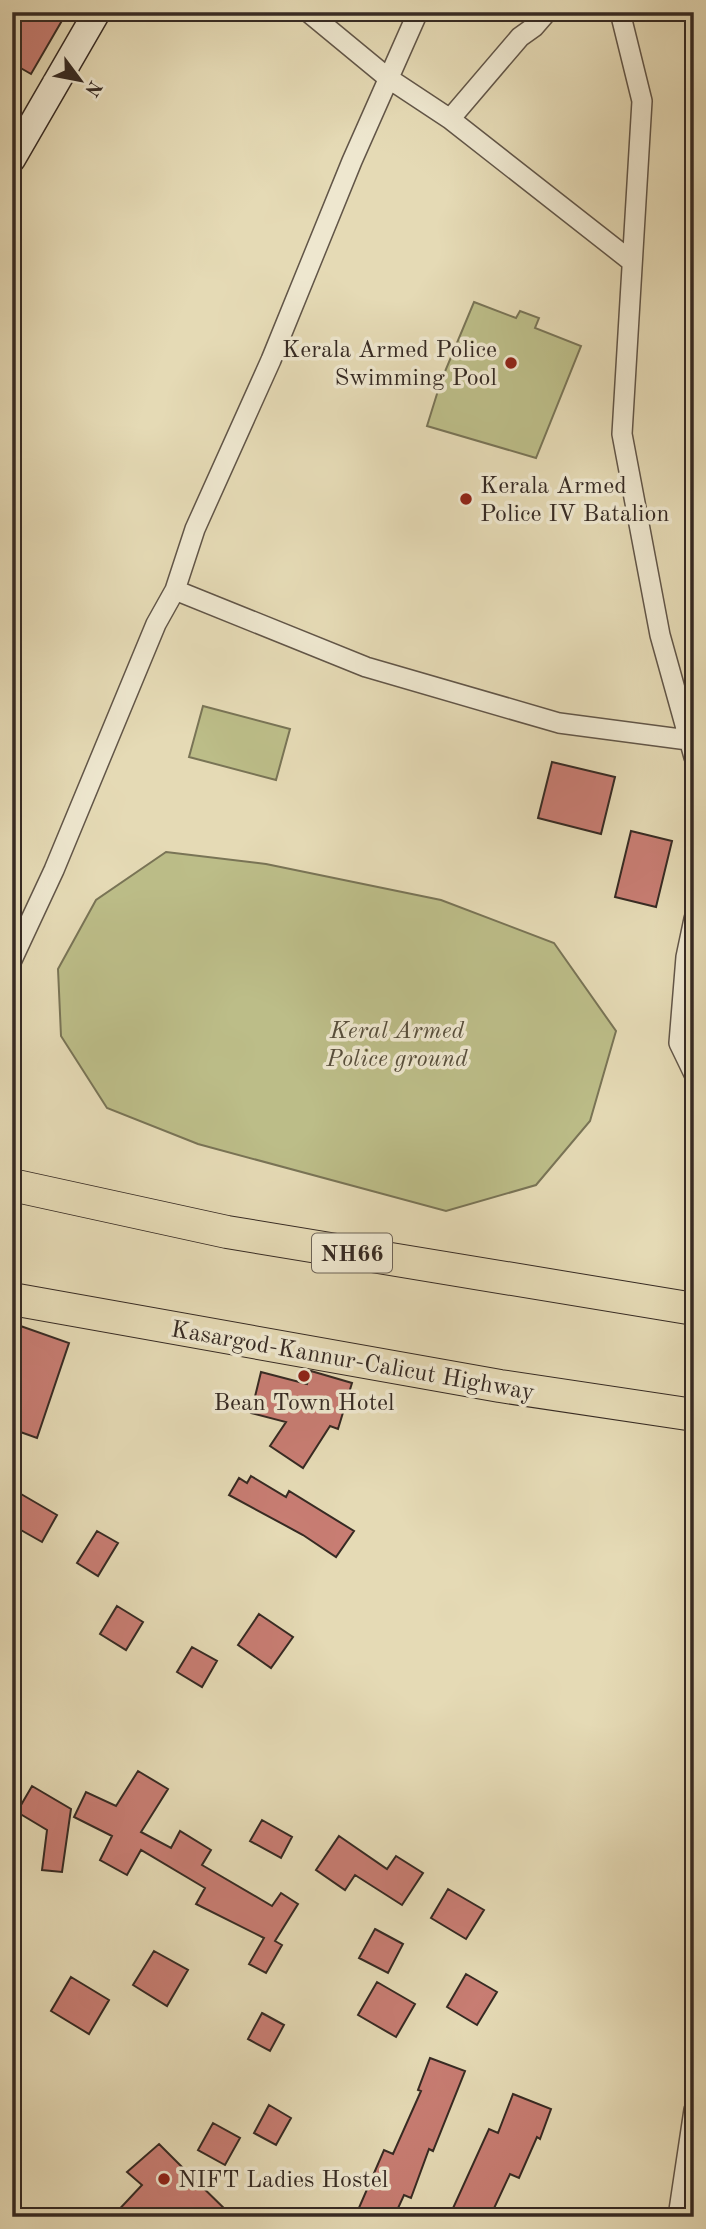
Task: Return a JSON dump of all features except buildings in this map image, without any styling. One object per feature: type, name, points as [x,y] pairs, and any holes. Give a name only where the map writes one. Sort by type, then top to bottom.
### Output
[{"type":"highway","name":"NH66","points":[[12,1185],[227,1232],[694,1310]]},
{"type":"highway","name":"Kasargod-Kannur-Calicut Highway","points":[[12,1299],[473,1381],[694,1415]]},
{"type":"main road","points":[[12,159],[97,12]]},
{"type":"street","points":[[308,12],[388,78],[450,119],[631,261]]},
{"type":"street","points":[[12,960],[54,870],[156,624],[175,590],[195,529],[271,360],[418,12]]},
{"type":"street","points":[[450,119],[520,37],[534,27],[547,12]]},
{"type":"street","points":[[175,590],[379,671],[559,723],[691,748],[660,635],[622,434],[642,101],[620,12]]},
{"type":"street","points":[[694,919],[686,957],[679,1043],[694,1074]]},
{"type":"street","points":[[678,2217],[694,2110]]},
{"type":"green space","name":"Kerala Armed Police Swimming Pool","points":[[474,302],[516,318],[520,311],[539,318],[535,328],[581,346],[536,458],[427,426],[441,381]]},
{"type":"green space","points":[[203,706],[290,729],[276,780],[189,757]]},
{"type":"green space","name":"Keral Armed Police ground","points":[[166,852],[266,864],[441,900],[554,943],[616,1031],[590,1121],[536,1185],[446,1211],[198,1144],[107,1108],[61,1036],[58,969],[96,900]]},
{"type":"place","name":"Kerala Armed Police Swimming Pool","points":[[511,363]]},
{"type":"place","name":"Kerala Armed Police IV Batalion","points":[[466,499]]},
{"type":"place","name":"Bean Town Hotel","points":[[304,1376]]},
{"type":"place","name":"NIFT Ladies Hostel","points":[[164,2179]]}]
